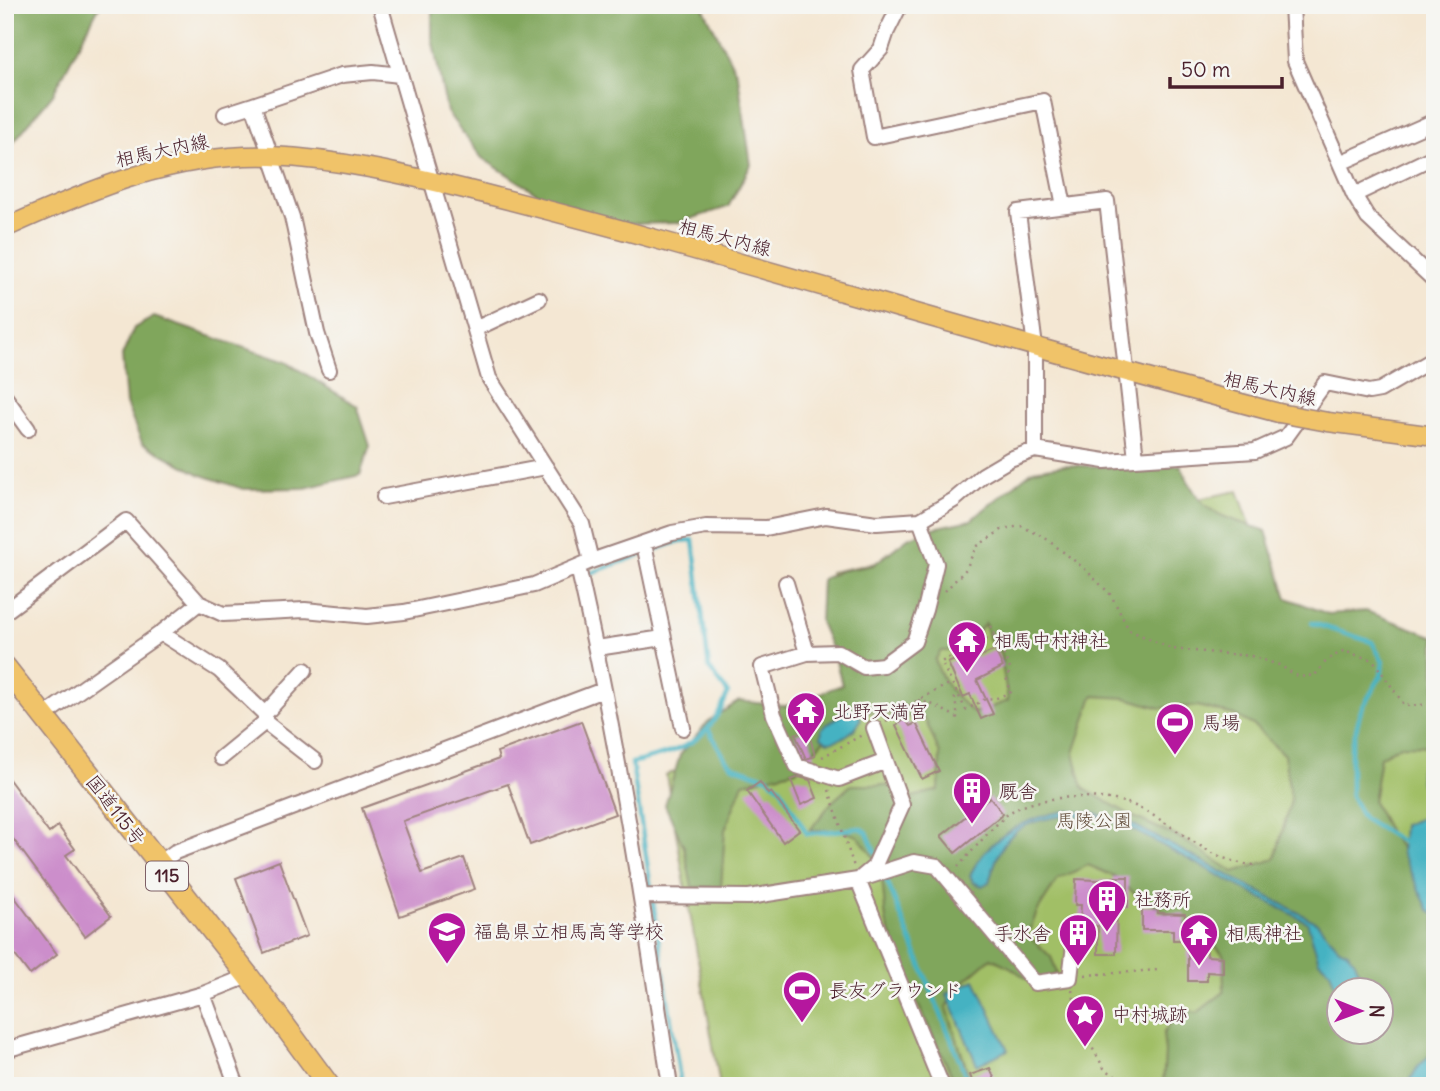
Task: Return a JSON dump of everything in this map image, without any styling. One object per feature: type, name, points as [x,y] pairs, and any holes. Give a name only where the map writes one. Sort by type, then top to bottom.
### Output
[{"type":"highway","name":"国道115号","points":[[5,667],[248,976],[329,1086]]},
{"type":"main road","name":"相馬大内線","points":[[5,228],[129,176],[214,160],[271,156],[358,165],[433,181],[630,232],[1127,374],[1279,413],[1435,436]]},
{"type":"street","points":[[380,5],[489,378],[582,524],[603,690],[641,896],[670,1086]]},
{"type":"street","points":[[900,5],[881,49],[862,70],[874,137],[1044,101],[1064,206]]},
{"type":"street","points":[[1292,5],[1295,61],[1353,195],[1368,218],[1435,281]]},
{"type":"street","points":[[225,114],[342,75],[373,72],[400,75]]},
{"type":"street","points":[[253,105],[292,217],[317,332],[329,370]]},
{"type":"street","points":[[1340,163],[1435,121]]},
{"type":"street","points":[[1353,195],[1435,156]]},
{"type":"street","points":[[1035,450],[1035,347],[1018,212],[1107,201],[1136,458]]},
{"type":"street","points":[[475,329],[539,299]]},
{"type":"street","points":[[5,612],[126,522],[199,603],[223,614],[305,610],[367,616],[404,612],[534,585],[672,533],[706,527],[766,528],[826,516],[877,523],[920,520],[954,500],[984,475],[1010,459],[1035,450],[1105,461],[1255,451],[1286,437],[1325,383],[1369,392],[1380,390],[1435,358]]},
{"type":"street","points":[[5,397],[28,429]]},
{"type":"street","points":[[384,497],[545,467]]},
{"type":"street","points":[[886,761],[839,779],[797,766],[774,715],[762,667],[807,653],[838,652],[864,667],[884,665],[914,642],[936,564],[920,520]]},
{"type":"street","points":[[644,544],[683,728]]},
{"type":"street","points":[[786,583],[807,653]]},
{"type":"street","points":[[43,716],[199,603]]},
{"type":"street","points":[[161,633],[219,670],[265,718],[315,761]]},
{"type":"street","points":[[597,648],[663,638]]},
{"type":"street","points":[[221,758],[265,718],[305,670]]},
{"type":"street","points":[[158,864],[175,852],[603,690]]},
{"type":"street","points":[[858,880],[874,867],[902,805],[874,728]]},
{"type":"street","points":[[641,896],[749,897],[858,880],[914,862],[937,866],[1035,984],[1070,978],[1076,928]]},
{"type":"street","points":[[858,880],[942,1086]]},
{"type":"street","points":[[5,1050],[203,994],[248,976]]},
{"type":"street","points":[[203,994],[237,1086]]},
{"type":"path","points":[[925,610],[966,569],[976,547],[1003,529],[1021,526],[1044,537],[1085,569],[1111,595],[1129,630],[1172,649],[1251,656],[1279,665],[1299,677],[1315,675],[1327,660],[1343,651],[1373,660],[1405,706],[1435,704]]},
{"type":"path","points":[[991,626],[1012,671],[1006,677],[1011,692],[994,699],[987,698],[966,710],[940,662],[995,635]]},
{"type":"path","points":[[858,880],[841,822],[817,760],[951,683]]},
{"type":"path","points":[[918,700],[958,718],[954,690]]},
{"type":"path","points":[[947,878],[1012,811],[1051,799],[1092,797],[1127,803],[1154,816],[1215,856],[1244,865],[1258,865]]},
{"type":"path","points":[[1129,1086],[1104,1068],[1080,1027],[1070,978],[1158,970]]},
{"type":"green space","points":[[5,5],[100,5],[53,94],[5,149]]},
{"type":"green space","points":[[432,5],[702,5],[738,76],[751,165],[728,207],[678,223],[623,224],[543,197],[482,158],[447,112],[432,38]]},
{"type":"green space","points":[[154,317],[286,362],[357,406],[370,446],[360,475],[305,488],[243,489],[199,474],[142,443],[126,404],[122,356],[134,328]]},
{"type":"green space","name":"馬陵公園","points":[[1064,465],[1181,465],[1196,494],[1213,511],[1266,531],[1287,598],[1328,614],[1366,611],[1435,637],[1435,746],[1401,745],[1380,757],[1373,802],[1390,834],[1409,859],[1435,881],[1435,1066],[1412,1086],[1163,1086],[1163,1034],[1181,1008],[1197,1013],[1224,992],[1223,954],[1204,935],[1135,894],[1116,877],[1088,865],[1058,879],[1037,912],[1028,935],[1051,957],[1057,974],[1033,983],[991,958],[960,985],[947,1007],[972,1086],[957,1086],[915,998],[886,921],[881,867],[858,836],[839,830],[810,830],[832,802],[851,785],[885,785],[913,797],[939,790],[940,754],[925,719],[871,712],[848,714],[796,770],[743,783],[725,830],[721,888],[692,887],[684,847],[665,805],[680,755],[710,720],[739,701],[786,706],[842,685],[835,657],[820,622],[822,579],[840,571],[873,565],[908,538],[934,528],[971,520],[1033,470]],"holes":[[[985,623],[988,639],[1000,652],[1008,701],[974,713],[950,690],[935,660],[941,651],[962,651]],[[1093,696],[1126,698],[1161,708],[1197,706],[1234,715],[1253,725],[1284,755],[1291,800],[1275,859],[1234,872],[1180,838],[1134,817],[1083,788],[1074,753]]]},
{"type":"green space","name":"馬陵公園","points":[[1238,491],[1295,648],[1435,658],[1435,1086],[720,1086],[666,775],[859,697],[830,572]]},
{"type":"water","points":[[850,709],[857,711],[861,719],[851,732],[827,742],[821,737],[822,728]]},
{"type":"water","points":[[1435,747],[1435,915],[1428,909],[1401,852],[1403,825],[1427,816],[1431,805],[1420,775],[1423,762]]},
{"type":"water","points":[[1067,811],[1092,813],[1128,822],[1316,922],[1339,948],[1348,952],[1359,972],[1366,976],[1332,976],[1319,961],[1307,922],[1124,825],[1098,817],[1054,818],[1021,828],[1004,844],[989,882],[982,886],[973,882],[970,875],[978,861],[998,839],[1023,824]]},
{"type":"water","points":[[975,980],[1008,1050],[977,1065],[947,994]]},
{"type":"water","points":[[1435,1050],[1435,1086],[1407,1086],[1417,1068]]},
{"type":"building","points":[[995,650],[1003,667],[977,680],[993,714],[981,719],[970,694],[963,697],[948,663],[973,651],[977,658]]},
{"type":"building","points":[[905,719],[910,726],[916,723],[939,771],[922,779],[896,725]]},
{"type":"building","points":[[581,721],[615,814],[530,845],[508,784],[403,821],[422,873],[464,858],[475,889],[400,916],[362,808],[499,759],[497,752]]},
{"type":"building","points":[[808,730],[815,756],[806,759],[795,734]]},
{"type":"building","points":[[5,774],[49,833],[58,826],[75,849],[66,855],[111,916],[85,936],[5,828]]},
{"type":"building","points":[[799,777],[810,780],[817,798],[801,805],[791,780]]},
{"type":"building","points":[[760,782],[768,794],[771,792],[799,830],[783,842],[747,791]]},
{"type":"building","name":"厩舎","points":[[990,797],[1003,814],[955,853],[941,836]]},
{"type":"building","points":[[279,861],[307,936],[264,953],[236,878]]},
{"type":"building","points":[[1113,877],[1128,877],[1128,907],[1117,907],[1116,954],[1098,954],[1098,926],[1085,926],[1080,920],[1081,905],[1075,905],[1076,879],[1113,881]]},
{"type":"building","points":[[5,884],[57,954],[30,975],[5,942]]},
{"type":"building","points":[[1142,906],[1158,907],[1158,913],[1185,914],[1185,926],[1192,926],[1192,940],[1173,940],[1173,930],[1142,930]]},
{"type":"building","name":"相馬神社","points":[[1188,951],[1207,951],[1207,956],[1223,957],[1223,973],[1207,972],[1207,981],[1188,981]]},
{"type":"building","points":[[990,1068],[995,1080],[974,1086],[970,1075]]},
{"type":"waterway","points":[[591,573],[680,541],[693,540],[709,668],[728,693],[720,710],[702,735],[679,749],[632,763],[681,1086]]},
{"type":"waterway","points":[[1312,623],[1372,642],[1383,662],[1381,676],[1361,710],[1351,749],[1351,796],[1363,818],[1404,843]]},
{"type":"waterway","points":[[708,729],[726,760],[733,766],[768,778],[780,787],[807,834],[860,828],[867,832],[875,852]]},
{"type":"waterway","points":[[884,874],[970,1086]]},
{"type":"place","name":"相馬中村神社","points":[[967,674]]},
{"type":"place","name":"北野天満宮","points":[[806,745]]},
{"type":"place","name":"馬場","points":[[1175,756]]},
{"type":"place","name":"厩舎","points":[[972,825]]},
{"type":"place","name":"社務所","points":[[1107,933]]},
{"type":"place","name":"福島県立相馬高等学校","points":[[447,965]]},
{"type":"place","name":"手水舎","points":[[1078,967]]},
{"type":"place","name":"相馬神社","points":[[1199,967]]},
{"type":"place","name":"長友グラウンド","points":[[802,1024]]},
{"type":"place","name":"中村城跡","points":[[1085,1048]]}]
